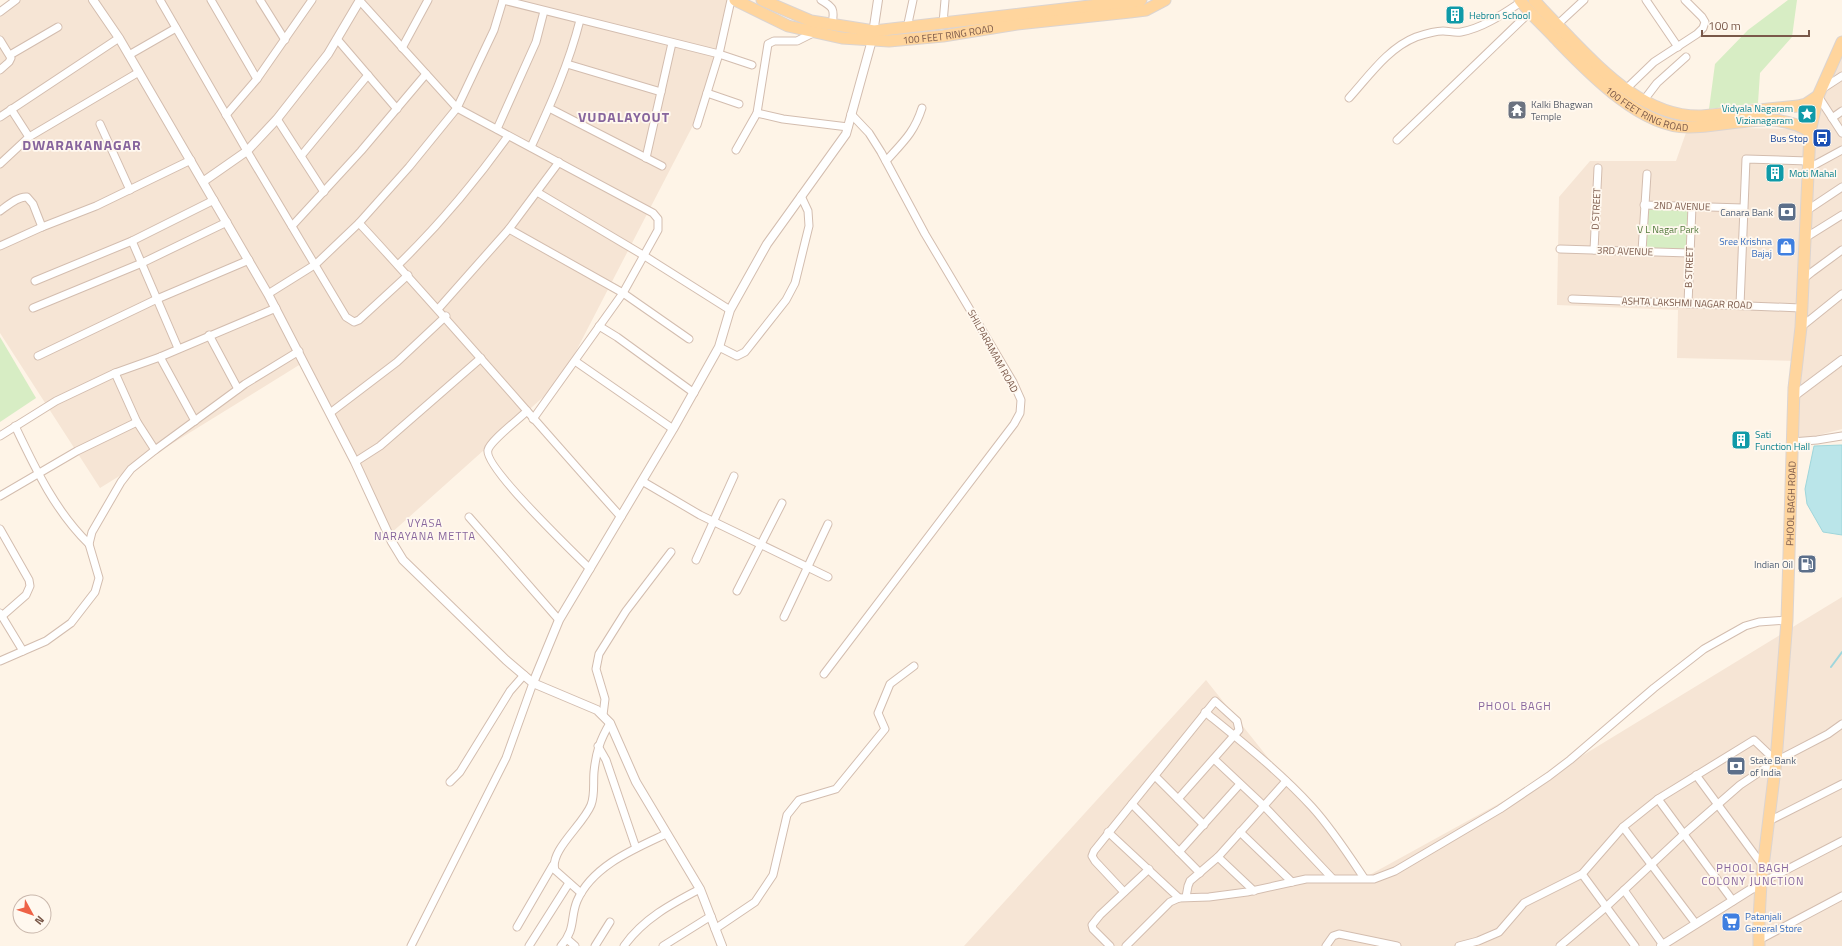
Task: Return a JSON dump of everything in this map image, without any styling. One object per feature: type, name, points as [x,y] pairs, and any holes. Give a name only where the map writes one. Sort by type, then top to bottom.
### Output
[{"type":"main road","name":"100 FEET RING ROAD","points":[[735,0],[788,26],[842,38],[873,35],[907,28],[1089,3],[1141,0]]},
{"type":"main road","name":"100 FEET RING ROAD","points":[[762,0],[811,21],[832,24],[889,41],[943,36],[1017,24],[1146,10],[1165,0]]},
{"type":"main road","name":"100 FEET RING ROAD","points":[[1534,0],[1592,61],[1626,90],[1644,100],[1677,114],[1696,116],[1798,106],[1806,104],[1820,93]]},
{"type":"main road","name":"100 FEET RING ROAD","points":[[1520,1],[1607,88],[1629,104],[1655,119],[1669,125],[1688,127],[1766,120],[1783,120],[1801,126],[1810,132]]},
{"type":"main road","name":"PHOOL BAGH ROAD","points":[[1759,943],[1761,883],[1776,761],[1787,620],[1794,396],[1801,327],[1810,132],[1820,93],[1842,42]]},
{"type":"street","points":[[0,12],[16,0]]},
{"type":"street","points":[[93,0],[119,38],[204,181],[276,308],[355,462],[392,542],[404,560],[506,660],[533,683],[597,710],[610,723],[636,782],[700,889],[722,946]]},
{"type":"street","points":[[160,0],[247,151],[316,264],[346,317],[354,322],[366,315],[408,275]]},
{"type":"street","points":[[211,0],[257,79]]},
{"type":"street","points":[[260,0],[285,40]]},
{"type":"street","points":[[226,115],[257,79],[312,0]]},
{"type":"street","points":[[204,181],[247,151],[277,119],[328,54],[360,0],[457,108],[656,216],[659,224],[658,230],[623,293],[534,419]]},
{"type":"street","points":[[402,48],[428,0]]},
{"type":"street","points":[[268,294],[316,264],[359,223],[409,167],[457,108],[494,30],[503,0],[720,54],[752,65]]},
{"type":"street","points":[[697,124],[720,54],[731,0]]},
{"type":"street","points":[[821,0],[833,9],[834,14],[832,24]]},
{"type":"street","points":[[411,946],[506,758],[533,683],[559,620],[673,429],[719,347],[730,310],[767,244],[846,134],[873,35],[878,0]]},
{"type":"street","points":[[907,28],[913,0]]},
{"type":"street","points":[[943,23],[945,0]]},
{"type":"street","points":[[1557,25],[1584,0]]},
{"type":"street","points":[[1646,0],[1678,47]]},
{"type":"street","points":[[1626,90],[1650,65],[1697,34],[1703,28],[1705,22],[1702,17],[1685,0]]},
{"type":"street","points":[[1349,98],[1386,57],[1410,41],[1430,33],[1443,31],[1459,32],[1472,29],[1493,20],[1520,1]]},
{"type":"street","points":[[497,129],[536,42],[544,10]]},
{"type":"street","points":[[1397,140],[1530,12]]},
{"type":"street","points":[[530,147],[549,108],[567,64],[580,20]]},
{"type":"street","points":[[10,55],[58,27]]},
{"type":"street","points":[[129,55],[176,28]]},
{"type":"street","points":[[736,150],[757,113],[768,44],[774,41],[797,41],[815,32]]},
{"type":"street","points":[[0,117],[119,38]]},
{"type":"street","points":[[337,38],[397,109]]},
{"type":"street","points":[[0,40],[10,55],[9,62],[0,70]]},
{"type":"street","points":[[646,158],[672,43]]},
{"type":"street","points":[[1644,100],[1657,82],[1686,57]]},
{"type":"street","points":[[567,64],[661,92]]},
{"type":"street","points":[[0,164],[29,137],[139,72]]},
{"type":"street","points":[[292,226],[324,192],[426,74]]},
{"type":"street","points":[[301,156],[368,75]]},
{"type":"street","points":[[1842,76],[1820,93],[1832,118],[1842,133]]},
{"type":"street","points":[[707,93],[740,104]]},
{"type":"street","points":[[549,108],[662,166]]},
{"type":"street","points":[[886,161],[910,135],[917,124],[922,108]]},
{"type":"street","points":[[11,110],[29,137]]},
{"type":"street","points":[[1832,118],[1842,111]]},
{"type":"street","points":[[757,113],[783,119],[848,127]]},
{"type":"street","name":"SHILPARAMAM ROAD","points":[[824,674],[1014,424],[1020,413],[1021,400],[1013,382],[925,234],[886,161],[869,133],[851,114]]},
{"type":"street","points":[[277,119],[324,192]]},
{"type":"street","points":[[100,124],[130,190]]},
{"type":"street","points":[[398,265],[430,234],[466,192],[508,136]]},
{"type":"street","points":[[1740,305],[1746,159],[1808,165],[1842,150]]},
{"type":"street","points":[[0,246],[42,227],[96,206],[191,160]]},
{"type":"street","points":[[438,308],[509,229],[559,162]]},
{"type":"street","name":"D STREET","points":[[1594,250],[1598,168]]},
{"type":"street","points":[[1642,251],[1647,174]]},
{"type":"street","points":[[1806,211],[1842,187]]},
{"type":"street","points":[[536,192],[643,255],[730,310]]},
{"type":"street","points":[[719,347],[737,356],[745,352],[786,300],[795,283],[809,226],[808,211],[801,196]]},
{"type":"street","points":[[0,209],[18,199],[23,197],[27,198],[32,204],[42,227]]},
{"type":"street","points":[[35,281],[132,241],[214,200]]},
{"type":"street","name":"2ND AVENUE","points":[[1644,205],[1743,208]]},
{"type":"street","name":"B STREET","points":[[1688,304],[1692,206]]},
{"type":"street","points":[[1805,238],[1842,215]]},
{"type":"street","points":[[33,308],[142,263],[227,222]]},
{"type":"street","points":[[359,223],[446,316],[527,411],[621,517]]},
{"type":"street","points":[[509,229],[623,293],[689,338]]},
{"type":"street","points":[[132,241],[178,348]]},
{"type":"street","name":"3RD AVENUE","points":[[1560,249],[1689,253]]},
{"type":"street","points":[[1802,281],[1842,250]]},
{"type":"street","points":[[38,356],[158,299],[249,260]]},
{"type":"street","points":[[1801,327],[1842,294]]},
{"type":"street","name":"ASHTA LAKSHMI NAGAR ROAD","points":[[1572,299],[1801,308]]},
{"type":"street","points":[[0,436],[56,401],[115,372],[160,356],[276,308]]},
{"type":"street","points":[[330,413],[397,362],[446,316]]},
{"type":"street","points":[[599,326],[617,337],[694,392]]},
{"type":"street","points":[[208,335],[238,389]]},
{"type":"street","points":[[89,544],[92,532],[121,482],[131,470],[155,450],[238,389],[299,351]]},
{"type":"street","points":[[160,356],[195,421]]},
{"type":"street","points":[[355,462],[380,446],[482,358]]},
{"type":"street","points":[[1794,396],[1842,360]]},
{"type":"street","points":[[574,361],[673,429]]},
{"type":"street","points":[[115,372],[137,422],[155,450]]},
{"type":"street","points":[[527,411],[490,444],[487,452],[488,457],[505,480],[590,569]]},
{"type":"street","points":[[0,496],[77,451],[137,422]]},
{"type":"street","points":[[0,661],[46,641],[71,623],[95,592],[99,578],[89,544],[67,520],[38,474],[15,426]]},
{"type":"street","points":[[1792,442],[1842,436]]},
{"type":"street","points":[[696,560],[712,521],[734,476]]},
{"type":"street","points":[[642,481],[712,521],[828,577]]},
{"type":"street","points":[[737,591],[759,544],[782,503]]},
{"type":"street","points":[[469,517],[559,620]]},
{"type":"street","points":[[784,617],[828,524]]},
{"type":"street","points":[[0,529],[29,580],[30,586],[26,595],[1,615],[23,651]]},
{"type":"street","points":[[603,715],[605,699],[596,669],[599,654],[626,611],[671,552]]},
{"type":"street","points":[[1126,946],[1170,902],[1183,897],[1209,897],[1292,882],[1332,878],[1374,879],[1394,872],[1500,809],[1549,776],[1570,760],[1654,688],[1704,649],[1746,626],[1759,622],[1787,620]]},
{"type":"street","points":[[715,929],[755,902],[773,875],[787,815],[799,800],[836,789],[845,780],[858,760],[885,729],[878,713],[890,684],[914,666]]},
{"type":"street","points":[[450,782],[460,772],[510,690],[524,675]]},
{"type":"street","points":[[1124,892],[1095,861],[1092,856],[1094,851],[1215,701],[1237,721],[1239,730],[1178,799]]},
{"type":"street","points":[[1205,712],[1234,735],[1286,781],[1323,819],[1364,878]]},
{"type":"street","points":[[517,927],[553,865],[560,847],[577,828],[592,804],[598,746],[610,723]]},
{"type":"street","points":[[1560,946],[1606,907],[1740,785],[1776,761],[1828,734],[1842,724]]},
{"type":"street","points":[[1458,946],[1478,941],[1499,932],[1524,903],[1582,874],[1623,827],[1658,799],[1754,740],[1776,761]]},
{"type":"street","points":[[598,746],[606,760],[636,848]]},
{"type":"street","points":[[1214,759],[1263,805],[1332,878]]},
{"type":"street","points":[[1696,775],[1763,866]]},
{"type":"street","points":[[1155,776],[1204,825]]},
{"type":"street","points":[[1183,897],[1190,882],[1218,857],[1286,781]]},
{"type":"street","points":[[1179,852],[1240,784]]},
{"type":"street","points":[[1769,821],[1842,784]]},
{"type":"street","points":[[1658,799],[1733,901]]},
{"type":"street","points":[[1132,804],[1200,874]]},
{"type":"street","points":[[1623,827],[1696,924]]},
{"type":"street","points":[[1108,832],[1148,870],[1183,897]]},
{"type":"street","points":[[1240,832],[1292,882]]},
{"type":"street","points":[[561,946],[567,939],[572,928],[576,902],[581,893],[600,872],[636,848],[666,834]]},
{"type":"street","points":[[1624,890],[1662,945],[1761,883],[1842,841]]},
{"type":"street","points":[[1218,857],[1254,890]]},
{"type":"street","points":[[553,865],[559,875],[581,893]]},
{"type":"street","points":[[1110,946],[1093,930],[1092,925],[1100,915],[1148,870]]},
{"type":"street","points":[[1582,874],[1635,946]]},
{"type":"street","points":[[529,946],[569,883]]},
{"type":"street","points":[[624,946],[638,930],[663,909],[700,889]]},
{"type":"street","points":[[1759,943],[1842,896]]},
{"type":"street","points":[[663,946],[711,916]]},
{"type":"street","points":[[595,946],[610,922]]},
{"type":"street","points":[[1326,946],[1333,936],[1339,934],[1397,946]]},
{"type":"street","points":[[567,939],[576,946]]},
{"type":"shaded area","points":[[15,0],[734,0],[703,106],[560,382],[389,535],[304,362],[100,488],[0,333],[0,11]]},
{"type":"shaded area","points":[[1842,37],[1842,429],[1792,442],[1798,361],[1677,358],[1678,310],[1557,305],[1559,197],[1590,161],[1676,161],[1688,127],[1792,129],[1810,139],[1818,96]]},
{"type":"shaded area","points":[[1842,597],[1842,946],[964,946],[1206,680],[1364,878],[1549,776]]},
{"type":"green space","points":[[1788,0],[1797,0],[1792,37],[1760,73],[1758,103],[1709,109],[1715,64],[1748,30]]},
{"type":"green space","name":"V L Nagar Park","points":[[1648,208],[1689,210],[1687,250],[1646,248]]},
{"type":"green space","points":[[0,337],[36,398],[0,422]]},
{"type":"water","points":[[1842,445],[1842,535],[1823,532],[1807,504],[1805,489],[1814,446]]},
{"type":"waterway","points":[[1831,667],[1842,652]]},
{"type":"place","name":"Hebron School","points":[[1455,15]]},
{"type":"place","name":"Kalki Bhagwan Temple","points":[[1517,110]]},
{"type":"place","name":"Vidyala Nagaram Vizianagaram","points":[[1807,114]]},
{"type":"place","name":"Bus Stop","points":[[1822,138]]},
{"type":"place","name":"Moti Mahal","points":[[1775,173]]},
{"type":"place","name":"Canara Bank","points":[[1787,212]]},
{"type":"place","name":"Sree Krishna Bajaj","points":[[1786,247]]},
{"type":"place","name":"Sati Function Hall","points":[[1741,440]]},
{"type":"place","name":"Indian Oil","points":[[1807,564]]},
{"type":"place","name":"State Bank of India","points":[[1736,766]]},
{"type":"place","name":"Patanjali General Store","points":[[1731,922]]},
{"type":"district","name":"VUDALAYOUT","points":[[624,116]]},
{"type":"district","name":"DWARAKANAGAR","points":[[82,144]]},
{"type":"district","name":"VYASA NARAYANA METTA","points":[[425,529]]},
{"type":"district","name":"PHOOL BAGH","points":[[1515,706]]},
{"type":"district","name":"PHOOL BAGH COLONY JUNCTION","points":[[1753,874]]}]
